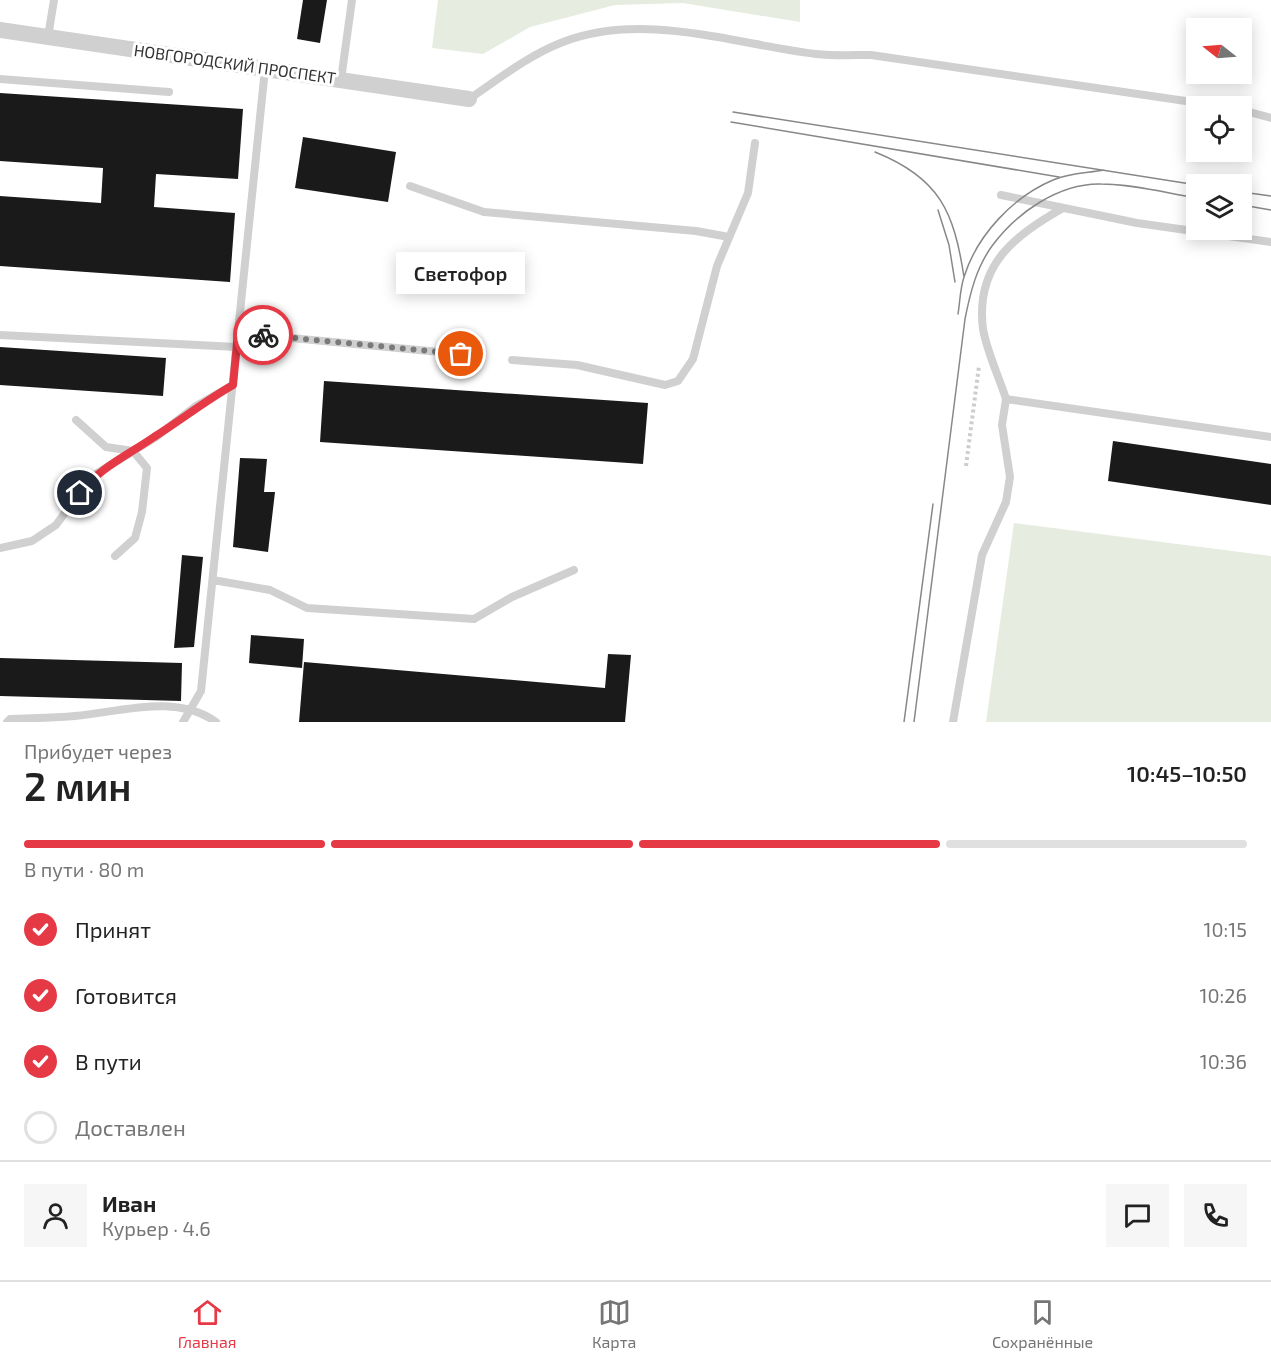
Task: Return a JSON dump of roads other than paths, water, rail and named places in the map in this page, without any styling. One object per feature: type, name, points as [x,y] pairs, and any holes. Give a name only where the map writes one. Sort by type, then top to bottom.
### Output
[{"type":"street","name":"НОВГОРОДСКИЙ ПРОСПЕКТ","points":[[0,30],[469,99]]},
{"type":"lane","points":[[48,38],[54,0]]},
{"type":"lane","points":[[341,80],[352,0]]},
{"type":"lane","points":[[469,99],[533,56],[564,42],[597,33],[634,28],[714,37],[818,54],[871,55],[1186,101]]},
{"type":"lane","points":[[183,722],[201,691],[265,69]]},
{"type":"lane","points":[[0,80],[169,92]]},
{"type":"lane","points":[[1252,113],[1271,118]]},
{"type":"lane","points":[[512,360],[577,365],[665,385],[678,381],[693,359],[717,266],[748,193],[755,143]]},
{"type":"lane","points":[[410,186],[484,212],[696,231],[729,237]]},
{"type":"lane","points":[[1001,195],[1137,223],[1271,242]]},
{"type":"lane","points":[[953,722],[982,555],[1006,502],[1010,477],[1002,425],[1006,399],[984,329],[983,288],[995,262],[1015,239],[1063,208]]},
{"type":"lane","points":[[238,333],[461,354]]},
{"type":"lane","points":[[0,335],[237,347]]},
{"type":"lane","points":[[0,548],[32,541],[56,525],[91,477],[133,451],[196,406],[233,385]]},
{"type":"lane","points":[[1006,399],[1271,437]]},
{"type":"lane","points":[[76,420],[106,447],[133,451],[147,468],[142,512],[135,538],[115,556]]},
{"type":"lane","points":[[213,580],[270,590],[307,608],[474,619],[512,597],[574,570]]},
{"type":"lane","points":[[7,722],[10,718],[77,716],[124,707],[191,708],[216,722]]},
{"type":"tram line","points":[[733,112],[1186,183]]},
{"type":"tram line","points":[[731,122],[1059,177]]},
{"type":"tram line","points":[[875,152],[915,173],[940,200],[955,234],[964,277]]},
{"type":"tram line","points":[[958,314],[963,282],[970,261],[987,232],[998,219],[1024,196],[1053,180],[1104,170]]},
{"type":"tram line","points":[[914,722],[965,319],[974,281],[986,254],[1013,222],[1040,202],[1070,189],[1085,185],[1113,184],[1186,196]]},
{"type":"tram line","points":[[1252,193],[1271,196]]},
{"type":"tram line","points":[[1252,207],[1271,210]]},
{"type":"tram line","points":[[938,210],[949,245],[955,282]]},
{"type":"tram line","points":[[904,722],[933,504]]},
{"type":"place","name":"Светофор","points":[[461,354]]}]
